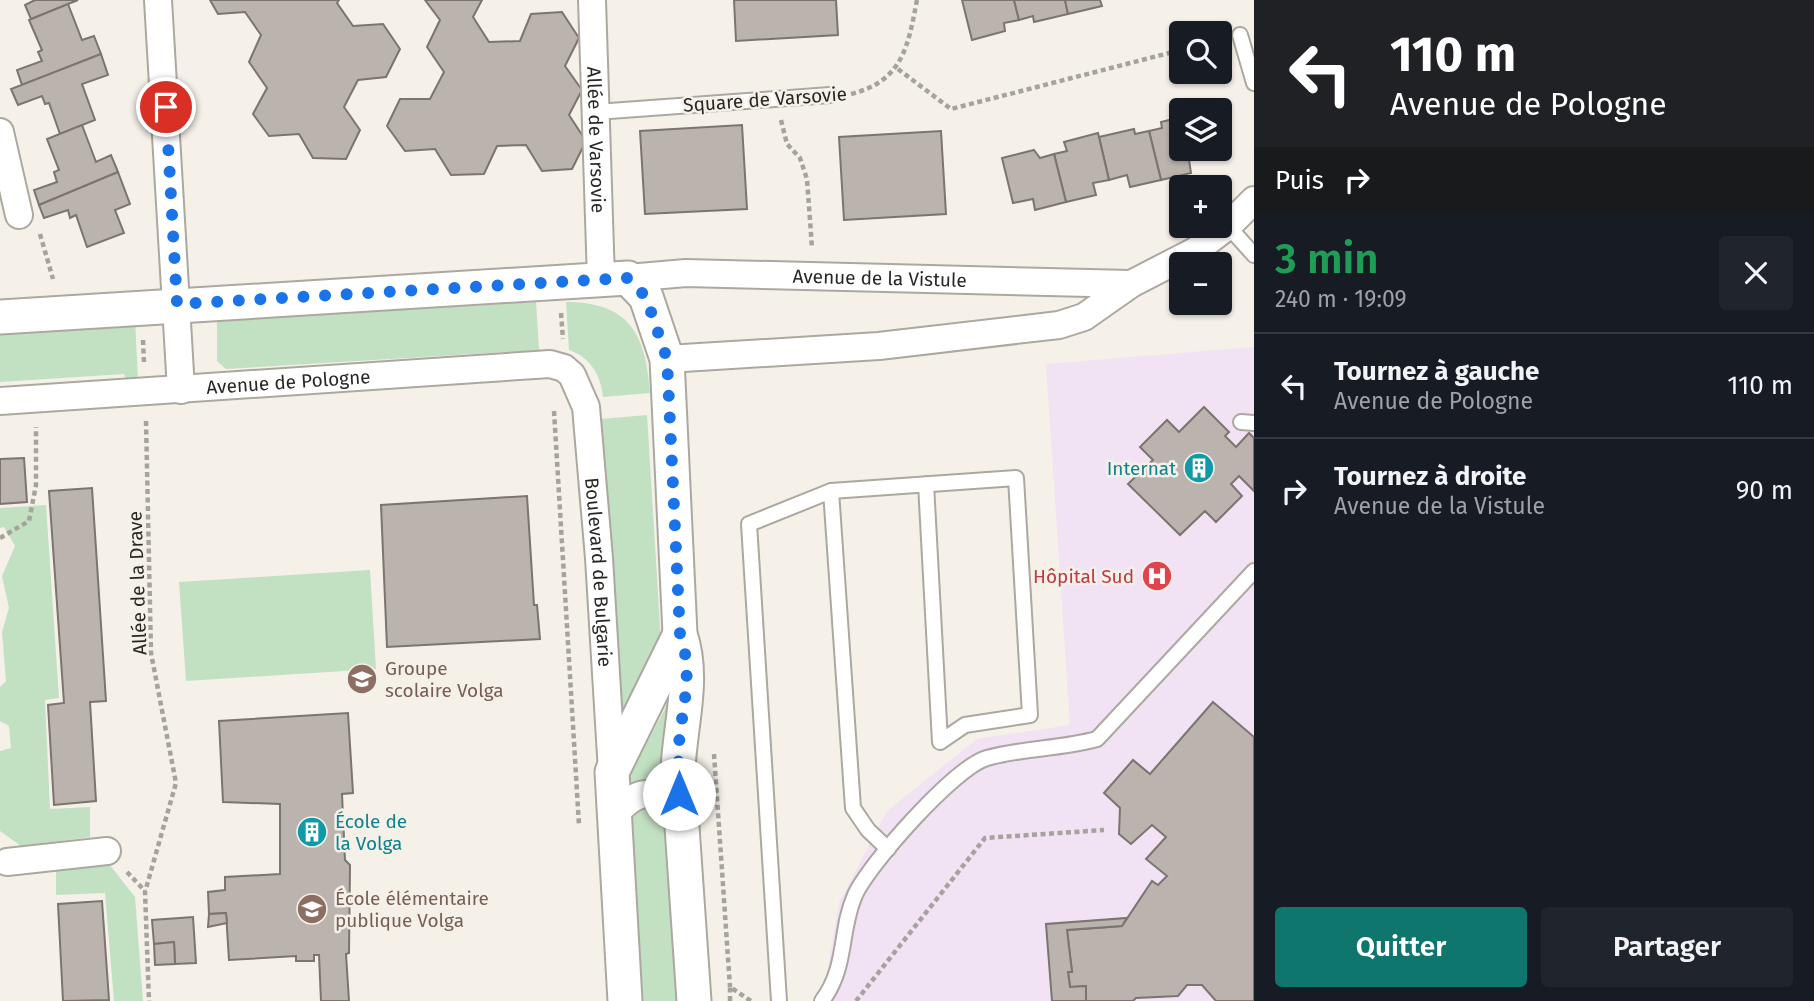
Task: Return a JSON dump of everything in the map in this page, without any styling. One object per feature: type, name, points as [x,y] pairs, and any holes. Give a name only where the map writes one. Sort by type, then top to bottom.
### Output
[{"type":"street","points":[[158,0],[181,390]]},
{"type":"street","name":"Allée de Varsovie","points":[[592,0],[596,112],[615,279]]},
{"type":"street","points":[[0,132],[19,215]]},
{"type":"street","name":"Avenue de la Vistule","points":[[1232,222],[1254,200]]},
{"type":"street","name":"Avenue de la Vistule","points":[[667,359],[879,345],[1027,330],[1084,317],[1131,284],[1195,251],[1212,238]]},
{"type":"street","name":"Avenue de la Vistule","points":[[615,279],[686,273],[1131,284]]},
{"type":"street","points":[[0,317],[615,279],[646,297],[667,359],[680,634],[686,652],[687,694],[680,733],[680,818],[694,1001]]},
{"type":"street","name":"Avenue de Pologne","points":[[0,401],[550,364],[568,371]]},
{"type":"street","name":"Boulevard de Bulgarie","points":[[568,371],[586,407],[599,558],[625,1001]]},
{"type":"street","points":[[612,772],[680,634]]},
{"type":"street","points":[[615,814],[626,801],[648,792],[672,802],[680,818]]},
{"type":"street","points":[[2,866],[107,851]]},
{"type":"lane","points":[[1240,35],[1254,83]]},
{"type":"lane","name":"Square de Varsovie","points":[[596,112],[830,96]]},
{"type":"lane","points":[[1232,230],[1254,255]]},
{"type":"lane","points":[[779,1001],[749,524],[831,491],[926,484],[1016,478],[1030,715],[965,724],[940,742],[926,484]]},
{"type":"lane","points":[[831,491],[853,808],[868,830],[888,849]]},
{"type":"lane","points":[[822,1001],[835,984],[855,896],[888,849],[956,776],[985,758],[1069,747],[1097,739],[1254,571]]},
{"type":"path","points":[[917,0],[910,35],[898,69],[951,108],[1169,53]]},
{"type":"path","name":"Square de Varsovie","points":[[830,96],[874,87],[898,69]]},
{"type":"path","points":[[776,99],[787,144],[800,158],[807,179],[814,277]]},
{"type":"path","points":[[40,233],[53,279]]},
{"type":"path","points":[[559,283],[568,371]]},
{"type":"path","name":"Allée de la Drave","points":[[146,393],[151,653],[176,783],[145,892],[149,1001]]},
{"type":"path","points":[[0,538],[29,521],[36,485],[36,400]]},
{"type":"path","points":[[580,834],[553,407],[586,407]]},
{"type":"path","points":[[856,1001],[985,838],[1104,830]]},
{"type":"path","points":[[730,1001],[730,987],[751,1001]]},
{"type":"shaded area","name":"Hôpital Sud","points":[[1254,347],[1254,1001],[822,1001],[839,903],[887,811],[977,739],[1070,725],[1046,364]]},
{"type":"green space","points":[[536,302],[539,350],[226,369],[217,361],[217,317],[259,311],[268,318]]},
{"type":"green space","points":[[566,302],[606,308],[631,326],[644,354],[650,393],[603,397],[600,381],[593,368],[583,357],[569,350]]},
{"type":"green space","points":[[135,319],[138,380],[127,382],[124,374],[0,382],[0,334],[123,326]]},
{"type":"green space","points":[[647,415],[662,658],[620,722],[601,419]]},
{"type":"green space","points":[[46,505],[59,698],[45,700],[50,809],[90,807],[90,837],[21,846],[0,831],[0,751],[11,748],[9,726],[0,721],[0,687],[6,681],[2,632],[9,608],[2,576],[15,546],[4,527],[0,528],[0,508]]},
{"type":"green space","points":[[370,570],[376,669],[186,681],[179,582]]},
{"type":"green space","points":[[671,697],[668,788],[624,787]]},
{"type":"green space","points":[[644,804],[665,809],[685,1001],[637,1001],[628,815]]},
{"type":"green space","points":[[105,859],[135,897],[143,1001],[114,1001],[105,893],[56,895],[56,865]]},
{"type":"building","points":[[35,0],[78,0],[31,19],[25,5]]},
{"type":"building","points":[[210,0],[339,0],[337,3],[353,26],[383,24],[400,49],[386,77],[358,80],[344,107],[360,130],[346,159],[313,158],[299,134],[269,136],[253,114],[267,88],[249,62],[261,35],[245,12],[218,14]]},
{"type":"building","points":[[425,0],[482,0],[473,17],[489,42],[520,41],[531,14],[562,12],[579,38],[565,66],[582,90],[569,115],[586,141],[572,169],[542,171],[526,145],[497,146],[484,174],[451,175],[435,149],[405,151],[387,126],[400,99],[430,99],[444,72],[427,47],[440,20]]},
{"type":"building","points":[[734,0],[836,0],[838,35],[736,41]]},
{"type":"building","points":[[962,0],[1014,0],[1019,20],[1004,23],[1005,31],[972,40]]},
{"type":"building","points":[[1014,0],[1065,0],[1068,14],[1034,22],[1033,16],[1019,20]]},
{"type":"building","points":[[1065,0],[1100,0],[1102,6],[1068,14]]},
{"type":"building","points":[[68,4],[82,40],[94,36],[101,54],[22,85],[17,70],[42,61],[38,52],[42,50],[29,20]]},
{"type":"building","points":[[101,54],[108,75],[82,84],[95,120],[60,134],[49,103],[45,104],[42,96],[18,105],[11,89]]},
{"type":"building","points":[[1169,120],[1169,161],[1189,161],[1191,173],[1169,175],[1169,178],[1161,180],[1149,131],[1162,128],[1161,122]]},
{"type":"building","points":[[82,125],[96,162],[111,155],[118,172],[39,205],[34,190],[57,182],[54,172],[59,170],[47,139]]},
{"type":"building","points":[[742,125],[747,209],[645,214],[640,131]]},
{"type":"building","points":[[1134,129],[1135,134],[1149,131],[1161,180],[1130,187],[1127,175],[1109,180],[1099,137]]},
{"type":"building","points":[[941,131],[946,214],[844,220],[839,137]]},
{"type":"building","points":[[1098,133],[1109,180],[1093,183],[1096,195],[1066,202],[1054,154],[1067,151],[1064,142]]},
{"type":"building","points":[[1034,150],[1040,158],[1054,154],[1066,202],[1035,210],[1033,199],[1013,203],[1002,158]]},
{"type":"building","points":[[118,172],[130,204],[115,210],[124,233],[87,247],[76,215],[70,218],[68,210],[44,218],[39,205]]},
{"type":"building","name":"Internat","points":[[1204,407],[1229,432],[1225,436],[1236,447],[1249,433],[1254,438],[1254,491],[1239,476],[1231,484],[1242,496],[1216,522],[1205,511],[1180,535],[1128,484],[1153,460],[1140,447],[1167,420],[1179,432]]},
{"type":"building","points":[[24,458],[27,502],[0,504],[0,459]]},
{"type":"building","points":[[92,488],[106,701],[90,702],[96,801],[54,805],[48,705],[64,703],[49,491]]},
{"type":"building","points":[[527,496],[534,605],[537,605],[540,639],[387,647],[381,505]]},
{"type":"building","points":[[1213,702],[1254,737],[1254,1001],[1216,1001],[1202,985],[1187,985],[1178,996],[1136,998],[1133,1001],[1086,1001],[1086,986],[1070,987],[1068,972],[1072,972],[1067,930],[1122,926],[1152,881],[1158,885],[1167,876],[1146,859],[1166,837],[1152,825],[1131,844],[1119,834],[1120,808],[1104,793],[1133,760],[1150,774]]},
{"type":"building","name":"École de la Volga","points":[[348,713],[353,793],[342,794],[345,860],[350,865],[349,953],[346,954],[349,1001],[321,1001],[319,955],[314,955],[314,961],[296,961],[296,956],[229,960],[226,913],[209,914],[208,892],[225,890],[225,877],[280,874],[280,804],[223,802],[219,721]]},
{"type":"building","points":[[102,901],[109,1000],[63,1001],[58,904]]},
{"type":"building","points":[[226,913],[227,923],[208,927],[209,914]]},
{"type":"building","points":[[193,917],[196,963],[175,964],[174,942],[154,944],[152,920]]},
{"type":"building","points":[[1127,918],[1122,926],[1067,930],[1072,972],[1068,972],[1070,987],[1086,986],[1086,1001],[1052,1001],[1046,924]]},
{"type":"building","points":[[174,942],[175,964],[155,965],[154,944]]},
{"type":"place","name":"Internat","points":[[1199,468]]},
{"type":"place","name":"Hôpital Sud","points":[[1157,576]]},
{"type":"place","name":"Groupe scolaire Volga","points":[[362,679]]},
{"type":"place","name":"École de la Volga","points":[[312,832]]},
{"type":"place","name":"École élémentaire publique Volga","points":[[312,909]]},
{"type":"route","points":[[166,107],[177,304],[628,278],[638,286],[653,314],[667,359],[680,634],[686,652],[687,694],[680,733],[679,794]]}]
